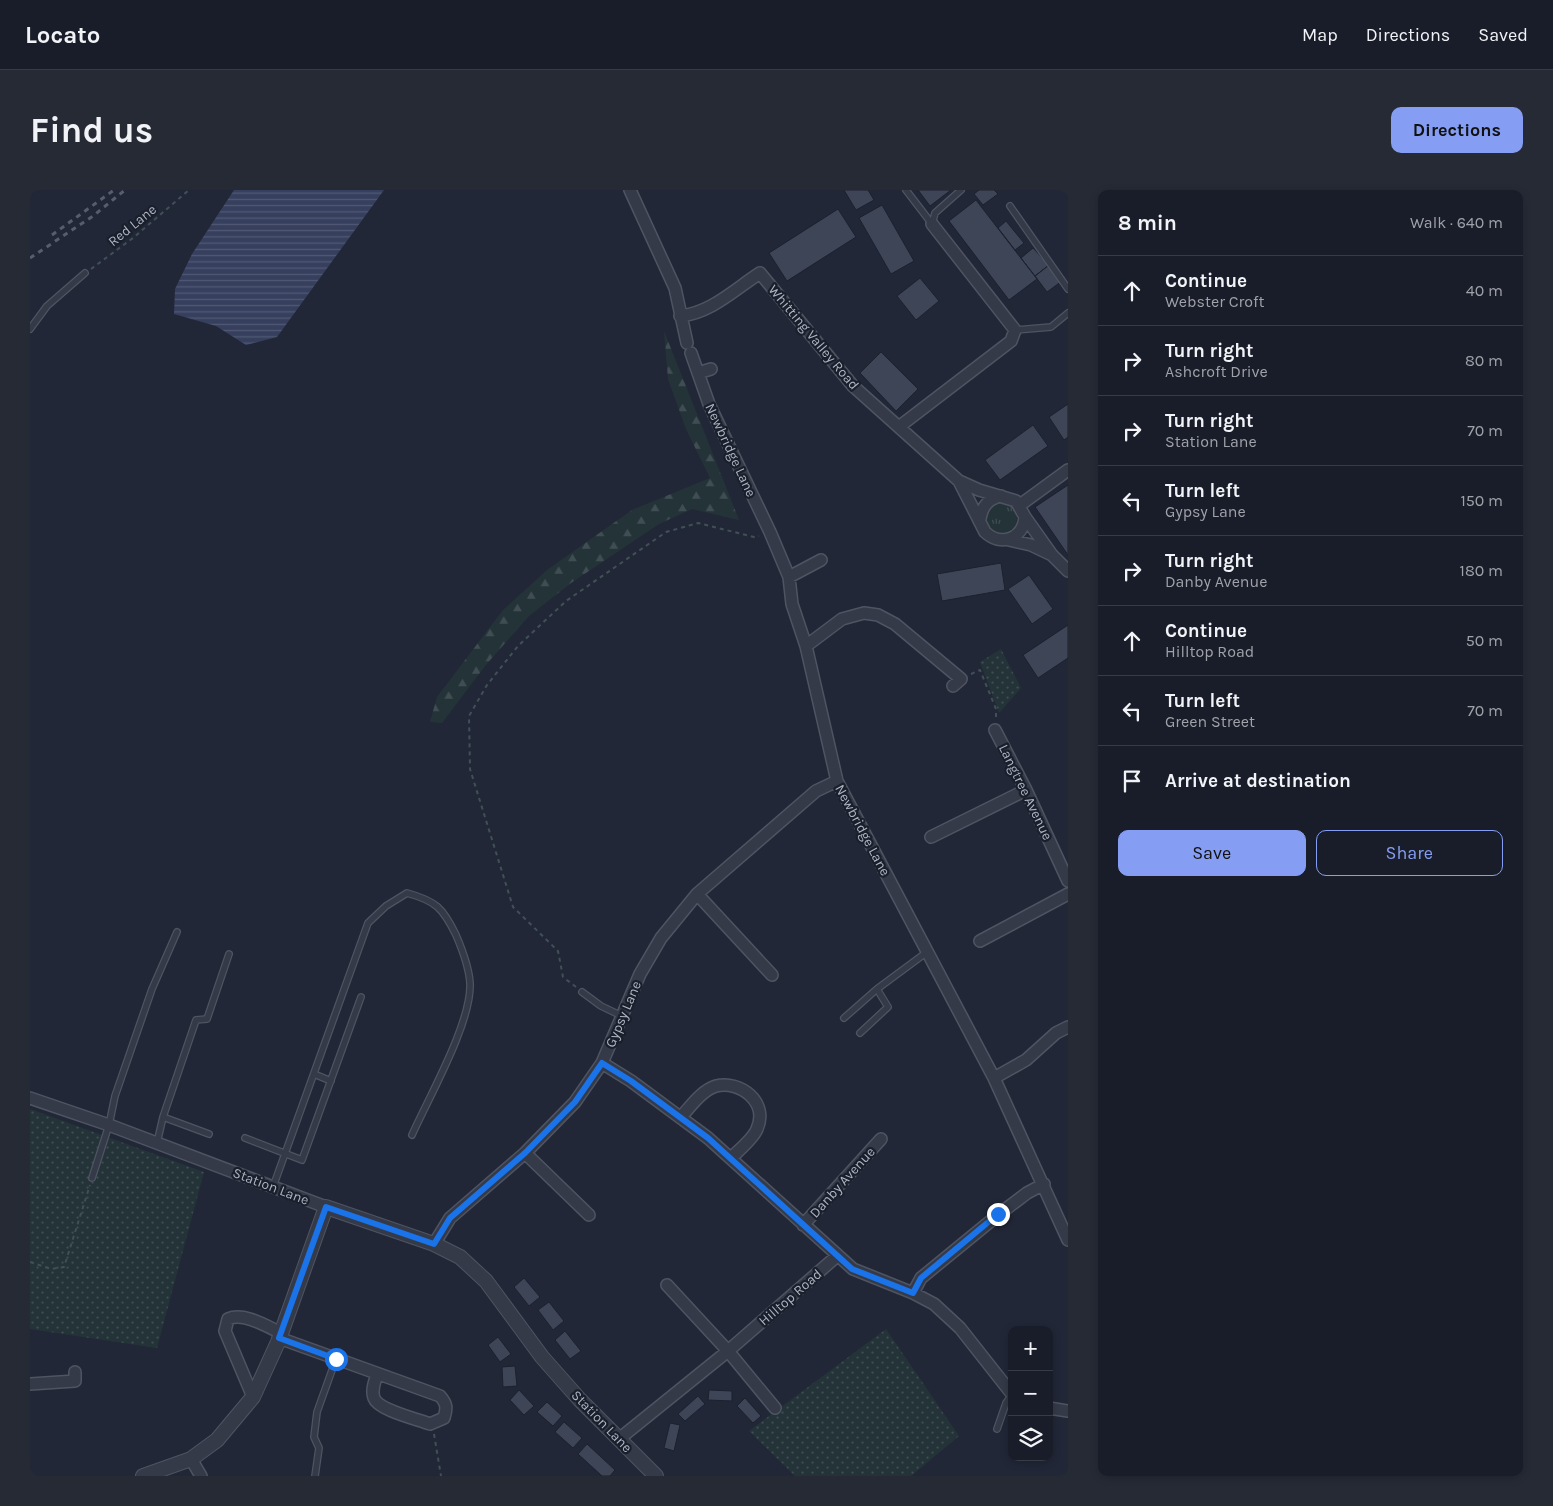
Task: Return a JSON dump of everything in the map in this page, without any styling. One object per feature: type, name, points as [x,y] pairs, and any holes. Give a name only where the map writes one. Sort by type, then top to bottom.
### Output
[{"type":"street","name":"Newbridge Lane","points":[[630,190],[675,288],[689,348],[709,404],[770,532],[789,577],[792,604],[806,646],[837,781],[994,1078],[1044,1184],[1063,1213],[1068,1240]]},
{"type":"street","points":[[900,426],[1011,341],[1015,330],[932,224]]},
{"type":"street","name":"Whitting Valley Road","points":[[680,316],[694,315],[716,303],[760,273],[853,386],[900,426],[959,481],[985,532],[989,536],[1002,541],[1008,540],[1031,545],[1052,555]]},
{"type":"street","points":[[698,373],[711,369]]},
{"type":"street","points":[[1020,505],[1068,470]]},
{"type":"street","name":"Whitting Valley Road","points":[[959,481],[1012,498],[1020,505],[1025,517],[1052,555],[1068,571]]},
{"type":"street","points":[[980,519],[984,506],[988,501],[1001,496]]},
{"type":"street","points":[[1008,540],[1021,531],[1025,517]]},
{"type":"street","points":[[789,577],[821,560]]},
{"type":"street","points":[[806,646],[842,619],[864,613],[878,615],[895,624],[957,682]]},
{"type":"street","name":"Langtree Avenue","points":[[996,730],[1068,881]]},
{"type":"street","name":"Gypsy Lane","points":[[434,1244],[450,1218],[525,1153],[575,1102],[602,1063],[640,974],[661,938],[697,894],[816,791],[837,781]]},
{"type":"street","points":[[931,837],[1026,790]]},
{"type":"street","points":[[697,894],[772,975]]},
{"type":"street","points":[[980,941],[1068,894]]},
{"type":"street","points":[[994,1078],[1026,1060],[1056,1033],[1068,1027]]},
{"type":"street","name":"Danby Avenue","points":[[602,1063],[681,1117],[731,1158],[837,1256]]},
{"type":"street","points":[[681,1117],[697,1099],[714,1086],[734,1084],[752,1096],[760,1110],[757,1129],[731,1158]]},
{"type":"street","name":"Station Lane","points":[[30,1098],[158,1143],[326,1207],[434,1244],[460,1257],[486,1282],[542,1356],[580,1400],[656,1476]]},
{"type":"street","name":"Danby Avenue","points":[[802,1225],[881,1139]]},
{"type":"street","points":[[525,1153],[589,1215]]},
{"type":"street","points":[[913,1293],[921,1278],[998,1214],[1027,1193],[1044,1184]]},
{"type":"street","points":[[144,1476],[191,1459],[217,1440],[254,1397],[280,1335],[326,1207]]},
{"type":"street","points":[[837,1256],[852,1269],[913,1293],[934,1304],[960,1328],[1008,1390]]},
{"type":"street","name":"Hilltop Road","points":[[619,1439],[728,1351],[837,1256]]},
{"type":"street","points":[[666,1285],[728,1351],[775,1408]]},
{"type":"street","points":[[254,1397],[226,1331],[225,1325],[228,1319],[242,1317],[336,1359],[440,1396],[446,1402],[447,1408],[444,1418],[432,1424],[379,1406],[372,1392],[377,1374]]},
{"type":"street","points":[[30,1384],[75,1381],[75,1372]]},
{"type":"street","points":[[1053,1408],[1068,1410]]},
{"type":"street","points":[[191,1459],[201,1476]]},
{"type":"lane","points":[[906,190],[932,224]]},
{"type":"lane","points":[[932,224],[936,213],[961,190]]},
{"type":"lane","points":[[1010,206],[1068,289]]},
{"type":"lane","points":[[30,330],[47,306],[86,273]]},
{"type":"lane","points":[[1015,330],[1051,328],[1068,313]]},
{"type":"lane","points":[[273,1187],[368,923],[386,906],[407,893],[427,899],[446,914],[460,944],[470,983],[464,1022],[412,1135]]},
{"type":"lane","points":[[92,1178],[109,1125],[115,1096],[149,998],[177,932]]},
{"type":"lane","points":[[844,1018],[927,952]]},
{"type":"lane","points":[[158,1143],[163,1117],[196,1020],[207,1019],[229,954]]},
{"type":"lane","points":[[860,1033],[888,1007],[877,990]]},
{"type":"lane","points":[[582,992],[601,1006],[622,1016]]},
{"type":"lane","points":[[245,1138],[302,1160],[361,997]]},
{"type":"lane","points":[[314,1074],[331,1080]]},
{"type":"lane","points":[[163,1117],[209,1134]]},
{"type":"lane","points":[[315,1476],[319,1448],[314,1437],[318,1412],[336,1359]]},
{"type":"lane","points":[[997,1430],[1008,1400]]},
{"type":"path","name":"Red Lane","points":[[86,273],[133,238],[189,190]]},
{"type":"path","points":[[582,992],[563,977],[558,951],[513,907],[470,769],[469,716],[487,685],[518,646],[559,607],[666,532],[698,523],[754,537],[770,532]]},
{"type":"path","points":[[957,682],[980,670],[996,709],[996,730]]},
{"type":"path","points":[[30,1262],[51,1269],[60,1269],[66,1265],[92,1178]]},
{"type":"path","points":[[432,1424],[440,1476]]},
{"type":"green space","points":[[664,331],[739,520],[692,509],[659,524],[571,583],[529,616],[485,666],[442,723],[430,722],[437,697],[503,610],[547,570],[632,510],[710,478],[686,429],[668,379]]},
{"type":"green space","points":[[1002,503],[1008,504],[1016,512],[1016,524],[1008,532],[1002,533],[996,532],[988,524],[987,518],[988,512],[996,504]]},
{"type":"green space","points":[[1001,649],[1021,688],[999,713],[980,662]]},
{"type":"green space","points":[[30,1109],[204,1172],[157,1348],[30,1329]]},
{"type":"green space","points":[[886,1329],[959,1436],[911,1476],[795,1476],[749,1431]]},
{"type":"water","points":[[234,190],[384,190],[277,337],[246,345],[216,326],[174,314],[175,289],[192,254]]},
{"type":"building","points":[[844,190],[868,190],[874,200],[856,210]]},
{"type":"building","points":[[918,190],[951,190],[930,206]]},
{"type":"building","points":[[979,190],[994,190],[998,194],[983,205],[974,194]]},
{"type":"building","points":[[976,200],[1037,279],[1009,300],[949,221]]},
{"type":"building","points":[[882,205],[914,261],[891,274],[859,218]]},
{"type":"building","points":[[838,209],[856,237],[787,281],[769,253]]},
{"type":"building","points":[[1006,221],[1024,243],[1015,250],[998,228]]},
{"type":"building","points":[[1033,248],[1049,265],[1035,276],[1021,258]]},
{"type":"building","points":[[1049,265],[1062,281],[1047,292],[1035,276]]},
{"type":"building","points":[[920,278],[939,301],[916,320],[897,296]]},
{"type":"building","points":[[881,352],[918,389],[896,411],[860,373]]},
{"type":"building","points":[[1068,404],[1068,437],[1064,440],[1049,417]]},
{"type":"building","points":[[1033,425],[1048,446],[1000,480],[985,460]]},
{"type":"building","points":[[1068,485],[1068,555],[1035,507]]},
{"type":"building","points":[[1001,563],[1005,590],[942,601],[937,574]]},
{"type":"building","points":[[1029,575],[1053,609],[1032,624],[1008,589]]},
{"type":"building","points":[[1068,625],[1068,658],[1038,678],[1023,655]]},
{"type":"building","points":[[524,1278],[540,1297],[529,1306],[514,1287]]},
{"type":"building","points":[[549,1302],[564,1321],[553,1330],[538,1310]]},
{"type":"building","points":[[565,1331],[581,1351],[570,1359],[555,1340]]},
{"type":"building","points":[[498,1337],[511,1354],[500,1362],[488,1345]]},
{"type":"building","points":[[515,1366],[517,1386],[503,1387],[502,1367]]},
{"type":"building","points":[[519,1390],[534,1406],[524,1415],[510,1400]]},
{"type":"building","points":[[709,1390],[732,1391],[732,1401],[708,1400]]},
{"type":"building","points":[[698,1396],[705,1404],[685,1421],[678,1414]]},
{"type":"building","points":[[745,1398],[761,1416],[753,1423],[737,1406]]},
{"type":"building","points":[[547,1402],[562,1416],[553,1426],[537,1412]]},
{"type":"building","points":[[564,1422],[582,1438],[573,1448],[555,1432]]},
{"type":"building","points":[[670,1423],[680,1425],[674,1451],[664,1448]]},
{"type":"building","points":[[587,1444],[615,1470],[610,1476],[602,1476],[578,1454]]},
{"type":"railway","points":[[52,235],[114,190]]},
{"type":"railway","points":[[30,258],[93,216],[125,190]]},
{"type":"route","points":[[336,1359],[279,1338],[326,1207],[434,1244],[450,1218],[525,1153],[575,1102],[602,1063],[631,1081],[708,1138],[852,1269],[913,1293],[921,1278],[998,1214]]}]
